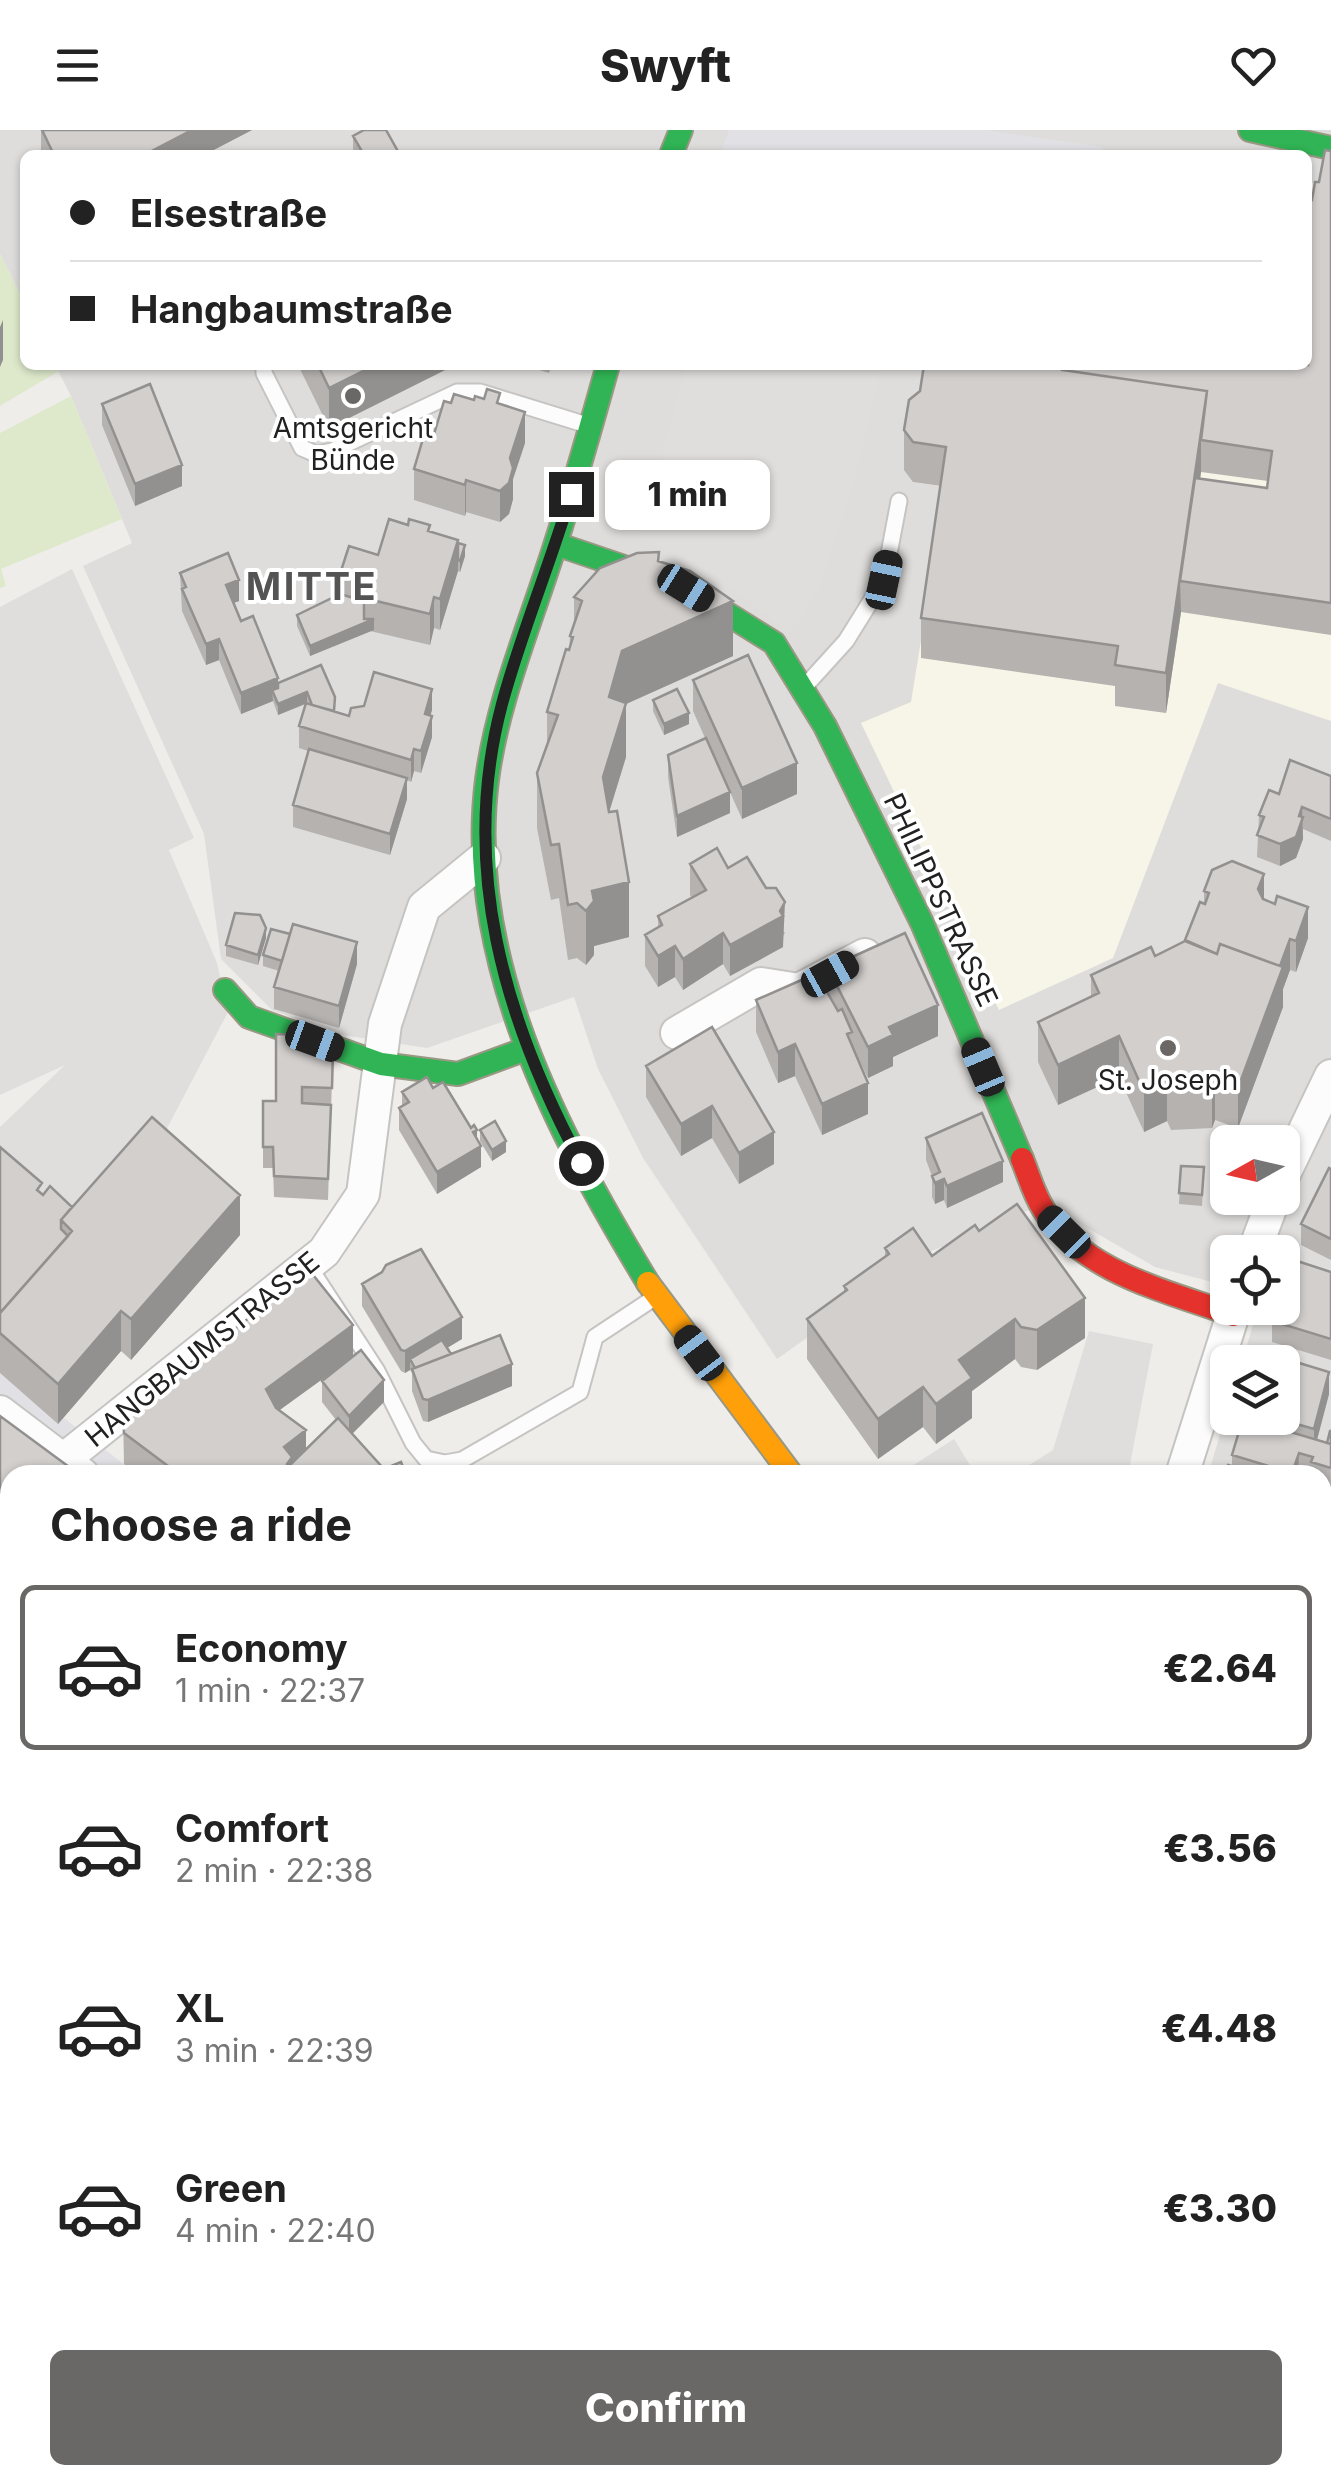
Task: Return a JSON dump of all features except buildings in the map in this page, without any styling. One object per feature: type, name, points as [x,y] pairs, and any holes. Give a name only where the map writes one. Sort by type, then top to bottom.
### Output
[{"type":"street","points":[[1250,130],[1312,140]]},
{"type":"street","points":[[607,370],[556,544],[502,704],[487,782],[484,858],[498,957],[526,1049],[627,1249],[657,1296],[784,1465]]},
{"type":"street","name":"PHILIPPSTRASSE","points":[[556,544],[686,588],[774,643],[804,688],[922,923],[1044,1212],[1085,1254],[1128,1278],[1210,1304]]},
{"type":"street","name":"HANGBAUMSTRASSE","points":[[76,1465],[324,1252],[363,1194],[385,1024],[424,907],[484,858]]},
{"type":"street","points":[[677,1033],[761,984],[800,990],[922,923]]},
{"type":"street","points":[[225,990],[249,1018],[380,1064],[458,1074],[526,1049]]},
{"type":"street","points":[[1300,1141],[1331,1076]]},
{"type":"street","points":[[1185,1465],[1230,1325]]},
{"type":"street","points":[[0,1412],[69,1465]]},
{"type":"lane","points":[[264,370],[302,448],[316,454],[332,451],[457,392],[480,392],[591,426]]},
{"type":"lane","points":[[804,688],[846,641],[884,580],[899,501]]},
{"type":"lane","points":[[308,1265],[377,1371],[413,1443],[426,1459],[445,1463],[462,1460],[580,1392],[595,1337],[657,1296]]},
{"type":"shaded area","points":[[0,130],[1331,130],[1331,1465],[1211,1465],[1220,1435],[1300,1435],[1300,1345],[1247,1345],[1253,1325],[1300,1325],[1300,1235],[1210,1235],[1210,1282],[1155,1267],[1070,1218],[1053,1200],[927,1253],[777,1359],[643,1158],[598,1069],[574,997],[427,1048],[336,1034],[272,1010],[221,959],[204,834],[83,566],[132,543],[58,370],[1312,370],[1312,150],[20,150],[20,294],[0,254]]},
{"type":"shaded area","points":[[729,130],[985,130],[1103,147],[1102,150],[722,150]]},
{"type":"shaded area","points":[[1312,183],[1331,186],[1331,721],[1218,683],[1113,958],[999,1010],[861,723],[911,702],[946,487],[913,482],[1291,370],[1312,370]]},
{"type":"shaded area","points":[[686,370],[881,370],[856,473],[819,588],[792,631],[786,632],[723,581],[640,535]]},
{"type":"shaded area","points":[[72,569],[194,838],[169,850],[217,963],[228,1012],[152,1157],[76,1242],[0,1167],[0,1127],[65,1065],[0,1095],[0,607]]},
{"type":"shaded area","points":[[1089,1331],[1153,1344],[1130,1465],[1029,1465],[1053,1450]]},
{"type":"shaded area","points":[[0,1373],[57,1423],[64,1418],[125,1465],[25,1465],[0,1447]]},
{"type":"shaded area","points":[[954,1439],[970,1465],[914,1465]]},
{"type":"green space","points":[[0,254],[20,294],[20,370],[59,371],[0,406]]},
{"type":"green space","points":[[71,396],[122,519],[1,569],[6,586],[0,588],[0,433]]},
{"type":"traffic: fast","points":[[673,150],[681,130]]},
{"type":"traffic: fast","points":[[1250,130],[1331,148]]},
{"type":"traffic: fast","points":[[607,370],[497,728],[487,780],[484,847],[490,913],[504,979],[525,1043],[582,1167],[648,1283]]},
{"type":"traffic: fast","points":[[556,544],[686,588],[774,643],[825,726],[922,923],[1022,1159]]},
{"type":"traffic: fast","points":[[225,990],[249,1017],[381,1064],[458,1074],[526,1049]]},
{"type":"traffic: slow","points":[[648,1283],[784,1465]]},
{"type":"traffic: jam","points":[[1022,1159],[1044,1210],[1081,1250],[1129,1277],[1210,1307]]},
{"type":"place","name":"Amtsgericht Bünde","points":[[353,396]]},
{"type":"place","name":"St. Joseph","points":[[1168,1048]]},
{"type":"district","name":"MITTE","points":[[312,586]]},
{"type":"route","points":[[571,494],[502,704],[487,782],[484,858],[498,957],[526,1049],[581,1163]]}]
